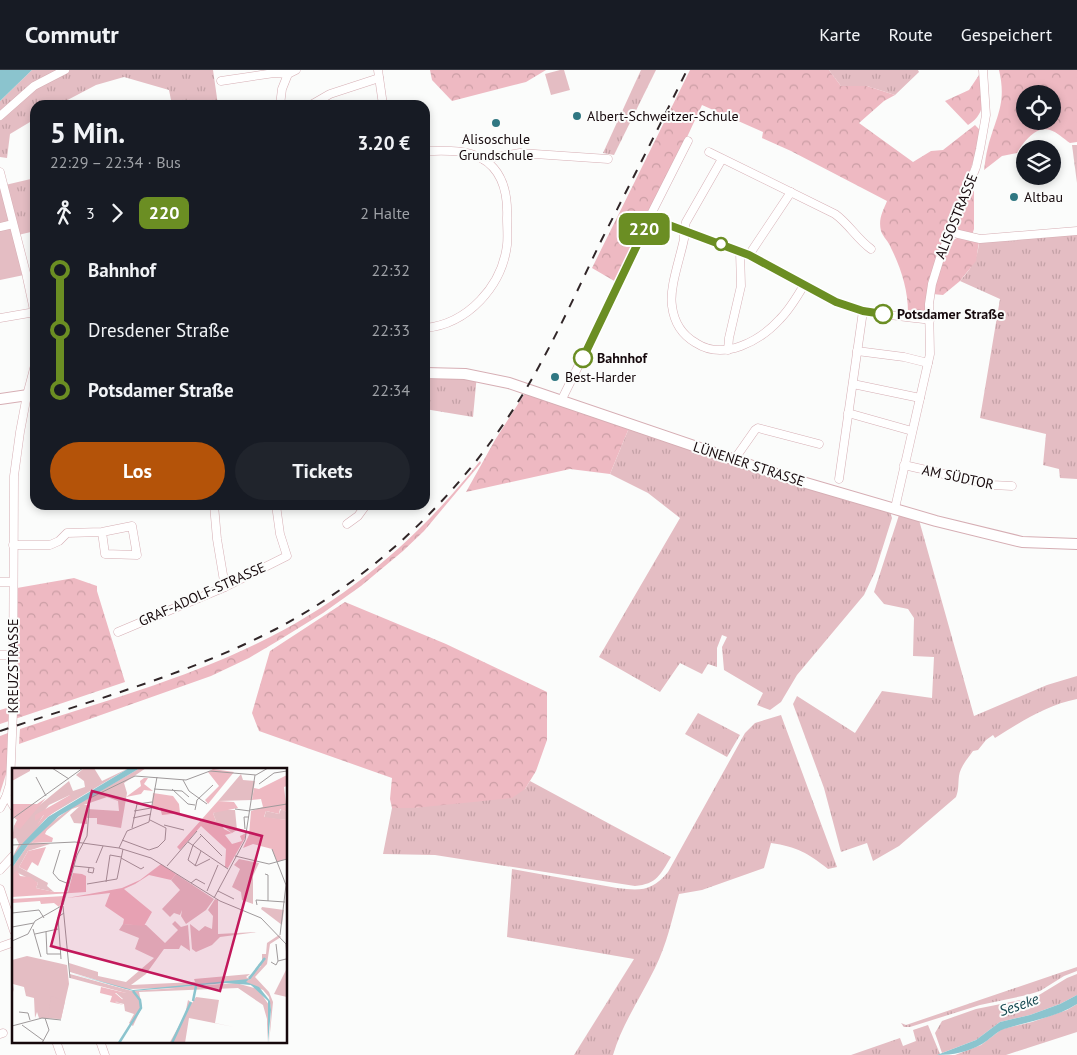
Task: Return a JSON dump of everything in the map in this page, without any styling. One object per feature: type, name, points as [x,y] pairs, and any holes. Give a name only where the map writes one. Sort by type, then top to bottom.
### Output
[{"type":"main road","name":"LÜNENER STRASSE","points":[[430,373],[456,373],[485,377],[522,386],[782,476],[936,521],[1022,542],[1077,544]]},
{"type":"main road","points":[[0,399],[30,394]]},
{"type":"street","points":[[0,116],[34,86],[65,70]]},
{"type":"street","name":"ALISOSTRASSE","points":[[895,508],[928,363],[930,296],[933,277],[973,175],[980,149],[986,115],[984,70]]},
{"type":"street","points":[[221,81],[292,72]]},
{"type":"street","points":[[281,100],[282,89],[292,72]]},
{"type":"street","points":[[320,100],[378,74],[383,100]]},
{"type":"street","points":[[562,400],[688,141]]},
{"type":"street","points":[[430,151],[458,152],[483,159],[498,175],[506,191],[508,206],[507,243],[503,260],[490,289],[481,301],[460,316],[445,324],[430,327]]},
{"type":"street","points":[[709,152],[835,214],[871,249]]},
{"type":"street","points":[[483,159],[520,153],[608,159]]},
{"type":"street","points":[[722,159],[686,222],[684,230],[684,239],[671,296],[674,317],[684,334],[700,346],[710,349],[728,350],[748,343],[769,330],[789,308],[804,285]]},
{"type":"street","points":[[0,172],[30,294]]},
{"type":"street","points":[[749,255],[791,192]]},
{"type":"street","points":[[650,218],[749,255],[836,302],[863,311],[930,320]]},
{"type":"street","points":[[0,227],[13,224]]},
{"type":"street","points":[[950,232],[980,239],[1077,231]]},
{"type":"street","points":[[728,350],[741,286],[740,251]]},
{"type":"street","points":[[839,479],[863,311]]},
{"type":"street","points":[[0,318],[30,315]]},
{"type":"street","points":[[858,351],[904,357],[928,363]]},
{"type":"street","points":[[853,384],[920,398]]},
{"type":"street","name":"KREUZSTRASSE","points":[[0,808],[10,784],[15,466],[30,398]]},
{"type":"street","points":[[848,414],[912,431]]},
{"type":"street","points":[[734,460],[758,428],[819,444]]},
{"type":"street","name":"AM SÜDTOR","points":[[904,465],[992,485],[1012,486]]},
{"type":"street","points":[[214,510],[225,587]]},
{"type":"street","name":"GRAF-ADOLF-STRASSE","points":[[118,632],[225,587],[287,556],[280,534],[277,510]]},
{"type":"street","points":[[347,524],[362,510]]},
{"type":"street","points":[[13,545],[44,546],[55,544],[68,533],[102,532],[132,526],[136,555],[105,554],[102,532]]},
{"type":"street","points":[[0,582],[13,582]]},
{"type":"street","points":[[0,656],[12,655]]},
{"type":"street","points":[[6,797],[12,803]]},
{"type":"street","points":[[0,870],[12,857]]},
{"type":"street","points":[[0,890],[12,925]]},
{"type":"street","points":[[0,947],[12,943]]},
{"type":"street","points":[[56,1042],[61,1055]]},
{"type":"street","points":[[100,1042],[105,1055]]},
{"type":"green space","points":[[32,70],[213,70],[217,100],[171,100],[169,90],[124,77],[96,85],[68,100],[30,100],[30,122],[10,134],[7,158],[0,157],[0,101]]},
{"type":"green space","points":[[430,70],[546,70],[526,82],[452,101],[432,80]]},
{"type":"green space","points":[[564,70],[570,90],[551,95],[545,74]]},
{"type":"green space","points":[[641,70],[656,70],[614,155],[603,153]]},
{"type":"green space","points":[[690,70],[829,70],[841,86],[867,86],[895,95],[884,101],[859,123],[913,162],[931,151],[943,150],[975,125],[980,130],[968,176],[934,264],[925,310],[919,314],[908,312],[907,296],[901,271],[880,227],[887,201],[762,138],[763,132],[702,105],[660,195],[616,282],[592,268]]},
{"type":"green space","points":[[829,70],[918,70],[919,72],[895,95],[867,86],[841,86]]},
{"type":"green space","points":[[999,70],[1077,70],[1077,142],[1070,143],[1050,130],[1061,130],[1061,85],[1016,85],[1016,130],[1040,130],[1027,140],[1016,140],[1016,153],[1002,156],[984,170],[987,150],[1000,110],[1002,92]]},
{"type":"green space","points":[[981,72],[982,108],[975,120],[968,125],[945,101],[969,90]]},
{"type":"green space","points":[[1072,145],[1077,145],[1077,183]]},
{"type":"green space","points":[[30,179],[30,232],[14,236],[1,186]]},
{"type":"green space","points":[[0,183],[24,275],[0,280]]},
{"type":"green space","points":[[971,188],[974,192],[974,229],[972,235],[961,233],[956,226]]},
{"type":"green space","points":[[1077,234],[1077,479],[1060,478],[1059,469],[1043,465],[1046,434],[980,418],[1000,299],[960,281],[973,263],[979,242]]},
{"type":"green space","points":[[957,238],[979,242],[976,261],[960,281],[943,295],[932,294],[949,242]]},
{"type":"green space","points":[[430,371],[477,374],[473,417],[430,410]]},
{"type":"green space","points":[[525,393],[629,428],[610,474],[570,469],[466,492],[495,440]]},
{"type":"green space","points":[[629,428],[890,512],[892,518],[875,572],[864,595],[797,675],[781,702],[770,710],[757,705],[763,693],[724,670],[722,647],[727,637],[722,635],[717,648],[717,667],[708,664],[702,674],[680,663],[660,692],[599,657],[680,518],[648,493],[610,474]]},
{"type":"green space","points":[[480,461],[481,463],[424,531],[403,551],[361,586],[323,613],[276,642],[249,658],[211,676],[19,744],[20,729],[199,669],[256,644],[320,608],[350,588],[406,542],[432,516]]},
{"type":"green space","points":[[899,515],[919,520],[974,716],[1047,685],[1077,676],[1077,699],[1055,705],[1024,720],[995,738],[993,735],[986,740],[978,750],[973,751],[963,766],[956,797],[899,846],[873,861],[867,843],[841,852],[824,788],[793,704],[797,696],[855,733],[882,691],[932,698],[934,657],[913,656],[914,618],[908,609],[884,604],[874,592]]},
{"type":"green space","points":[[74,578],[97,586],[125,682],[0,724],[0,710],[17,705],[17,588]]},
{"type":"green space","points":[[345,602],[446,644],[547,692],[547,740],[536,771],[525,789],[512,798],[414,808],[392,808],[390,799],[392,778],[259,731],[252,713],[270,651]]},
{"type":"green space","points":[[698,713],[740,735],[727,757],[685,734]]},
{"type":"green space","points":[[781,715],[837,867],[828,869],[802,851],[771,843],[764,868],[702,890],[679,894],[663,950],[650,979],[627,1021],[613,1055],[574,1055],[634,959],[507,937],[512,869],[617,888],[639,889],[657,883],[668,872],[745,733],[755,723]]},
{"type":"green space","points":[[8,733],[7,771],[0,793],[0,736]]},
{"type":"green space","points":[[530,781],[671,857],[664,869],[653,881],[635,886],[435,855],[383,854],[392,808],[414,808],[525,789]]},
{"type":"green space","points":[[1077,967],[1077,971],[1064,976],[1040,991],[980,1005],[910,1027],[904,1027],[901,1023],[906,1025]]},
{"type":"green space","points":[[1077,974],[1077,995],[1060,1004],[1030,1015],[1000,1022],[976,1040],[942,1053],[935,1033],[942,1021],[976,1009],[1039,995]]},
{"type":"green space","points":[[1077,1004],[1077,1032],[1006,1055],[955,1055],[981,1045],[1002,1029],[1032,1022],[1067,1010]]},
{"type":"green space","points":[[928,1025],[940,1054],[938,1055],[851,1055],[900,1038],[903,1046],[916,1041],[913,1030]]},
{"type":"water","points":[[0,70],[32,70],[0,101]]},
{"type":"water","points":[[1077,995],[1077,1004],[1060,1013],[1004,1029],[977,1047],[966,1051],[937,1055],[976,1040],[1000,1022],[1030,1015],[1060,1004]]},
{"type":"railway","points":[[0,731],[174,673],[242,646],[312,608],[349,584],[417,527],[476,461],[526,389],[556,335],[687,70]]},
{"type":"bus line","name":"220","points":[[583,358],[650,218],[749,255],[848,307],[883,314]]},
{"type":"place","name":"Albert-Schweitzer-Schule","points":[[577,116]]},
{"type":"place","name":"Alisoschule Grundschule","points":[[496,123]]},
{"type":"place","name":"Altbau","points":[[1014,197]]},
{"type":"place","name":"Potsdamer Straße","points":[[883,314]]},
{"type":"place","name":"Bahnhof","points":[[583,358]]},
{"type":"place","name":"Best-Harder","points":[[555,377]]},
{"type":"water label","name":"Seseke","points":[[1019,1005]]}]
